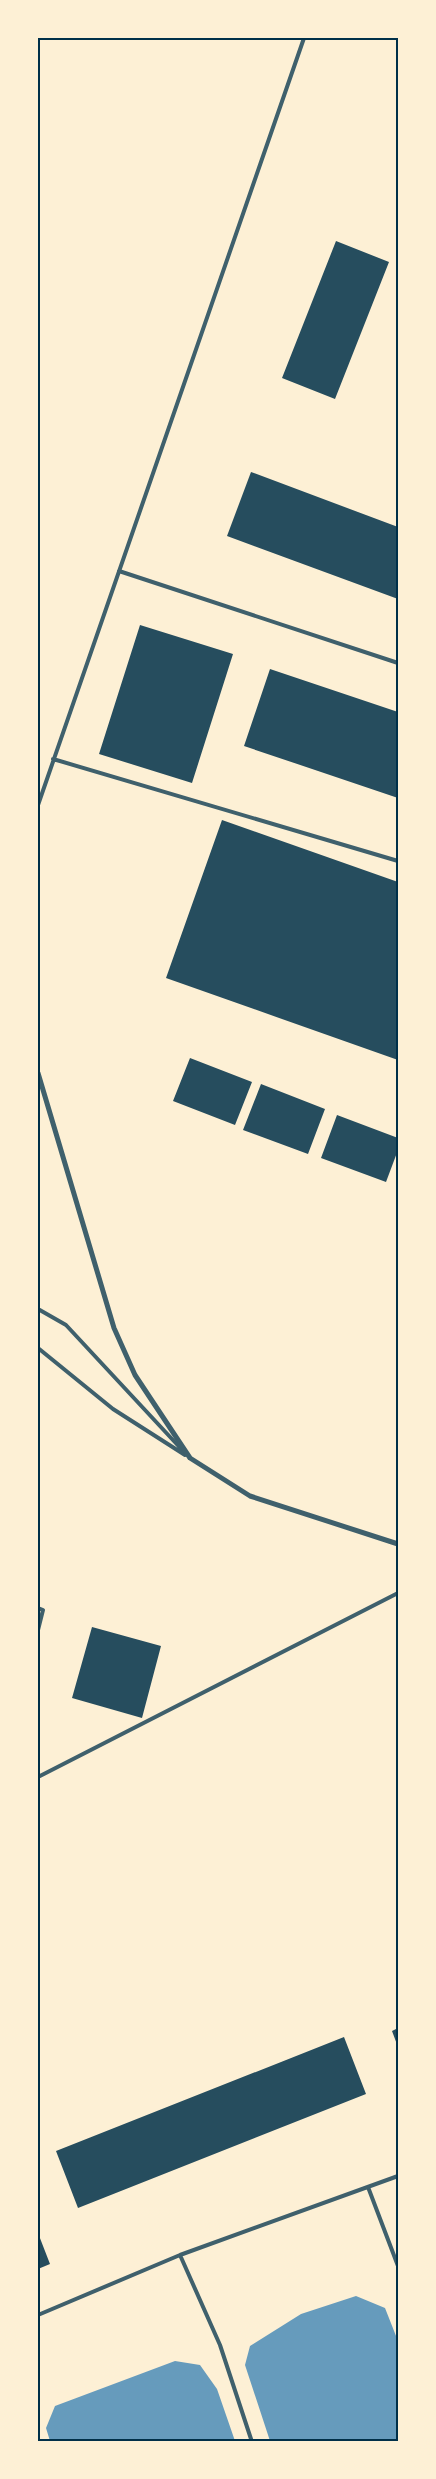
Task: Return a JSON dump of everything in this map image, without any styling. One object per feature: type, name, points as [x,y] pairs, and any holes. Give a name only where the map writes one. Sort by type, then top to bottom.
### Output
[{"type":"street","points":[[38,1073],[114,1328],[135,1375],[190,1458],[250,1496],[398,1544]]},
{"type":"lane","points":[[38,804],[304,38]]},
{"type":"lane","points":[[119,570],[398,663]]},
{"type":"lane","points":[[53,759],[398,861]]},
{"type":"lane","points":[[38,1308],[66,1325],[190,1458]]},
{"type":"lane","points":[[38,1348],[113,1409],[190,1458]]},
{"type":"lane","points":[[38,1777],[398,1593]]},
{"type":"lane","points":[[38,1608],[43,1610],[38,1630]]},
{"type":"lane","points":[[38,2315],[180,2254],[398,2176]]},
{"type":"lane","points":[[368,2187],[398,2266]]},
{"type":"lane","points":[[180,2254],[220,2345],[252,2442]]},
{"type":"water","points":[[356,2296],[385,2308],[398,2341],[398,2441],[270,2441],[245,2365],[250,2346],[301,2314]]},
{"type":"water","points":[[175,2361],[200,2365],[217,2389],[235,2441],[50,2441],[46,2428],[55,2406]]},
{"type":"building","points":[[336,241],[389,262],[335,399],[282,378]]},
{"type":"building","points":[[251,472],[398,527],[398,599],[227,536]]},
{"type":"building","points":[[140,625],[233,654],[192,783],[99,754]]},
{"type":"building","points":[[270,669],[398,712],[398,798],[244,746]]},
{"type":"building","points":[[222,820],[398,882],[398,1060],[166,978]]},
{"type":"building","points":[[190,1058],[252,1082],[235,1125],[173,1101]]},
{"type":"building","points":[[261,1084],[325,1109],[308,1154],[243,1130]]},
{"type":"building","points":[[337,1115],[398,1138],[398,1150],[386,1182],[321,1158]]},
{"type":"building","points":[[92,1627],[161,1646],[142,1718],[72,1698]]},
{"type":"building","points":[[398,2028],[398,2047],[392,2031]]},
{"type":"building","points":[[344,2037],[366,2094],[78,2208],[56,2151]]},
{"type":"building","points":[[38,2233],[50,2264],[38,2269]]}]
